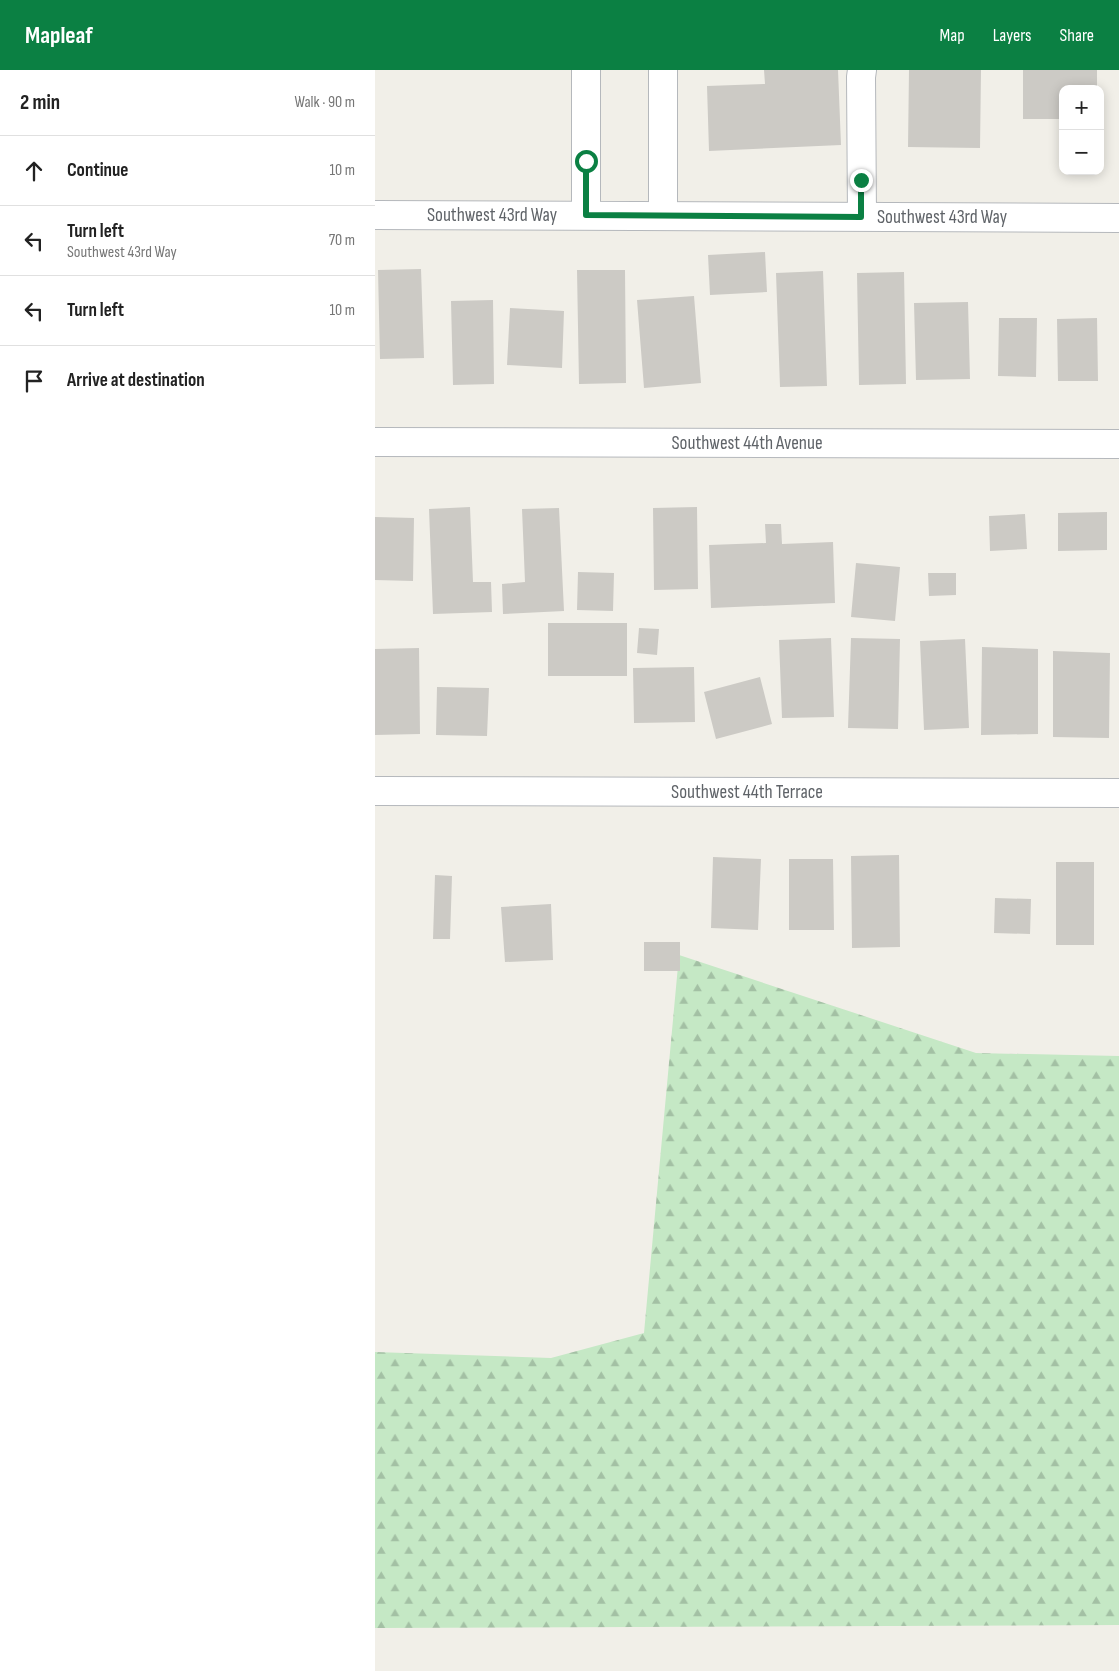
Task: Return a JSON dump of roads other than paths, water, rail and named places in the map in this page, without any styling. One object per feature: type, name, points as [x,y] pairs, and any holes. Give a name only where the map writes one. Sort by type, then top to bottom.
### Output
[{"type":"street","points":[[586,70],[586,215]]},
{"type":"street","points":[[663,70],[663,216]]},
{"type":"street","points":[[861,217],[862,70]]},
{"type":"street","name":"Southwest 43rd Way","points":[[375,215],[1119,218]]},
{"type":"street","name":"Southwest 44th Avenue","points":[[375,442],[1119,444]]},
{"type":"street","name":"Southwest 44th Terrace","points":[[375,791],[1119,794]]}]
